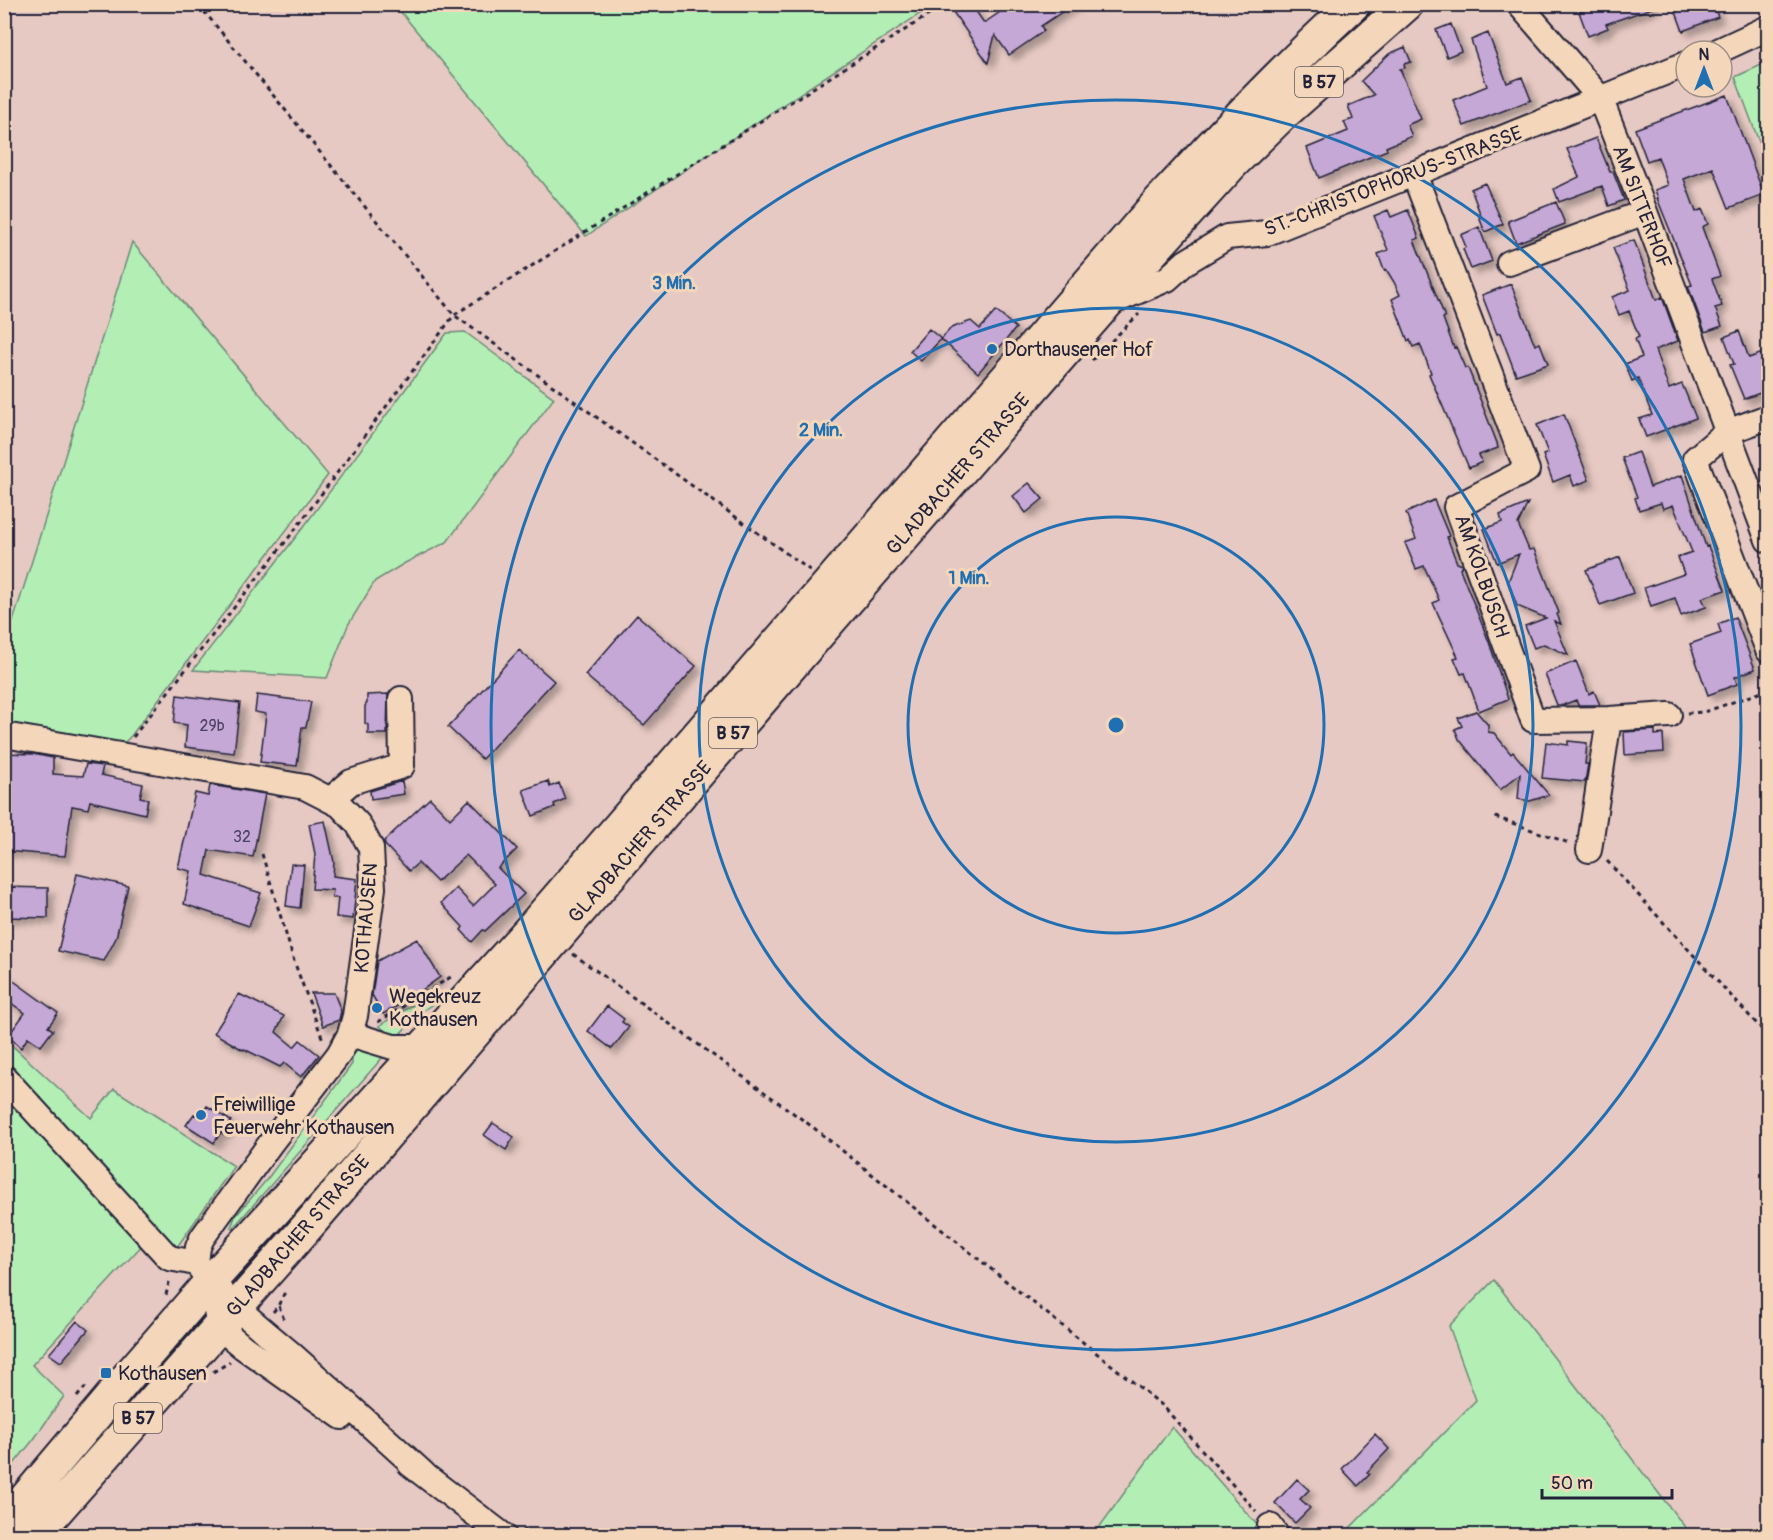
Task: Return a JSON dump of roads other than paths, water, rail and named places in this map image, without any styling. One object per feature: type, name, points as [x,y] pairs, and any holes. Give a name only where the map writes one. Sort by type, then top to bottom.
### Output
[{"type":"main road","name":"GLADBACHER STRASSE","points":[[4,1524],[131,1373],[194,1268],[424,1047],[542,915],[1156,205],[1238,116],[1354,4]]},
{"type":"main road","name":"GLADBACHER STRASSE","points":[[34,1536],[228,1317],[1106,304],[1282,115],[1407,4]]},
{"type":"street","name":"AM SITTERHOF","points":[[1519,4],[1600,98],[1768,540]]},
{"type":"street","points":[[1734,44],[1768,28]]},
{"type":"street","name":"ST.-CHRISTOPHORUS-STRASSE","points":[[1106,304],[1167,279],[1186,262],[1227,237],[1267,233],[1674,69]]},
{"type":"street","name":"AM KOLBUSCH","points":[[1414,174],[1527,470],[1456,507],[1533,720],[1608,719],[1669,714]]},
{"type":"street","points":[[1509,263],[1645,212]]},
{"type":"street","points":[[1768,417],[1727,432],[1695,459],[1768,650]]},
{"type":"street","points":[[330,800],[351,782],[402,766],[401,699]]},
{"type":"street","points":[[1589,850],[1608,719]]},
{"type":"street","name":"KOTHAUSEN","points":[[4,735],[305,787],[340,805],[358,824],[371,848],[372,888],[355,1016],[350,1034],[333,1062],[202,1238],[194,1268]]},
{"type":"street","points":[[350,1034],[393,1047],[424,1047]]},
{"type":"street","points":[[4,1077],[169,1258],[194,1268],[228,1317],[343,1400],[424,1474],[504,1536]]},
{"type":"place","name":"Dorthausener Hof","points":[[992,349]]},
{"type":"place","name":"Wegekreuz Kothausen","points":[[377,1008]]},
{"type":"place","name":"Freiwillige Feuerwehr Kothausen","points":[[201,1115]]},
{"type":"place","name":"Kothausen","points":[[106,1373]]}]
